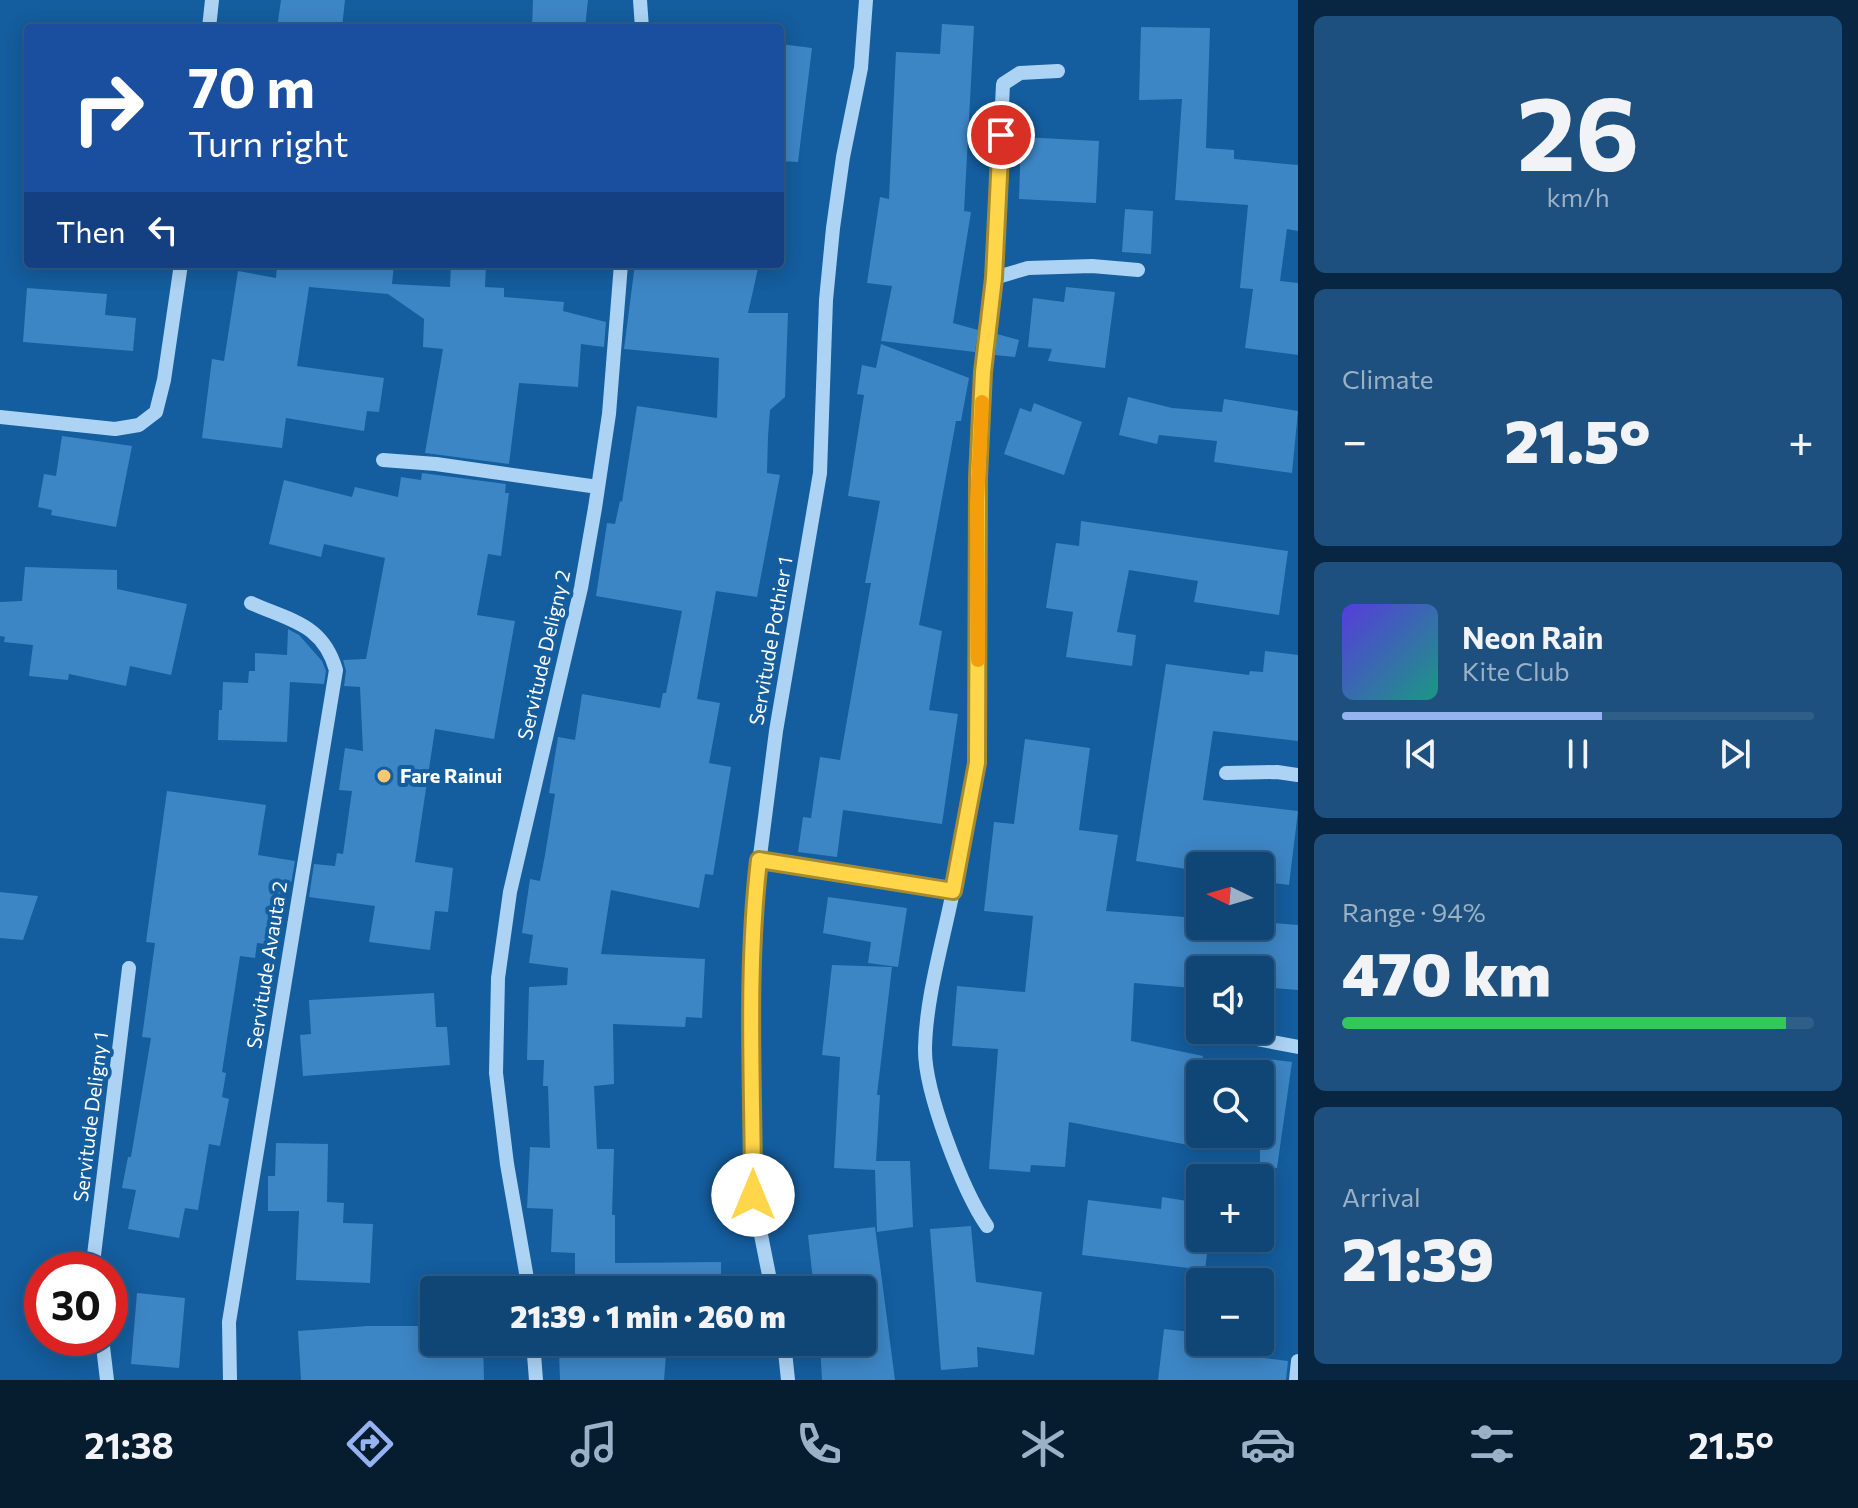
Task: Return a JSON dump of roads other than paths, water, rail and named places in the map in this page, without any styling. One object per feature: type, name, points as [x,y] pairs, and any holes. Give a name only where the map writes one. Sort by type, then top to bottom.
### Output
[{"type":"street","points":[[209,24],[212,0]]},
{"type":"street","points":[[640,0],[642,24]]},
{"type":"street","name":"Servitude Pothier 1","points":[[769,1276],[753,1195],[754,903],[776,731],[820,473],[826,300],[833,228],[861,68],[866,1]]},
{"type":"street","points":[[987,1226],[972,1204],[954,1155],[930,1085],[925,1051],[928,1011],[977,763],[978,477],[983,372],[994,278],[1003,84],[1020,73],[1058,71]]},
{"type":"street","points":[[994,278],[1028,268],[1092,266],[1138,270]]},
{"type":"street","points":[[0,417],[115,429],[139,425],[156,412],[164,380],[180,268]]},
{"type":"street","name":"Servitude Deligny 2","points":[[527,1276],[507,1164],[496,1073],[498,978],[510,892],[581,588],[609,414],[621,268]]},
{"type":"street","points":[[383,460],[436,464],[598,487]]},
{"type":"street","name":"Servitude Avauta 2","points":[[230,1380],[229,1322],[336,670],[330,650],[312,630],[251,603]]},
{"type":"street","points":[[1226,773],[1277,772],[1298,775]]},
{"type":"street","points":[[759,860],[953,891]]},
{"type":"street","name":"Servitude Deligny 1","points":[[94,1252],[129,968]]},
{"type":"street","points":[[1274,1042],[1298,1047]]},
{"type":"street","points":[[104,1356],[107,1380]]},
{"type":"street","points":[[534,1356],[536,1380]]},
{"type":"street","points":[[785,1356],[788,1380]]},
{"type":"street","points":[[1296,1380],[1298,1361]]},
{"type":"place","name":"Fare Rainui","points":[[384,776]]}]
